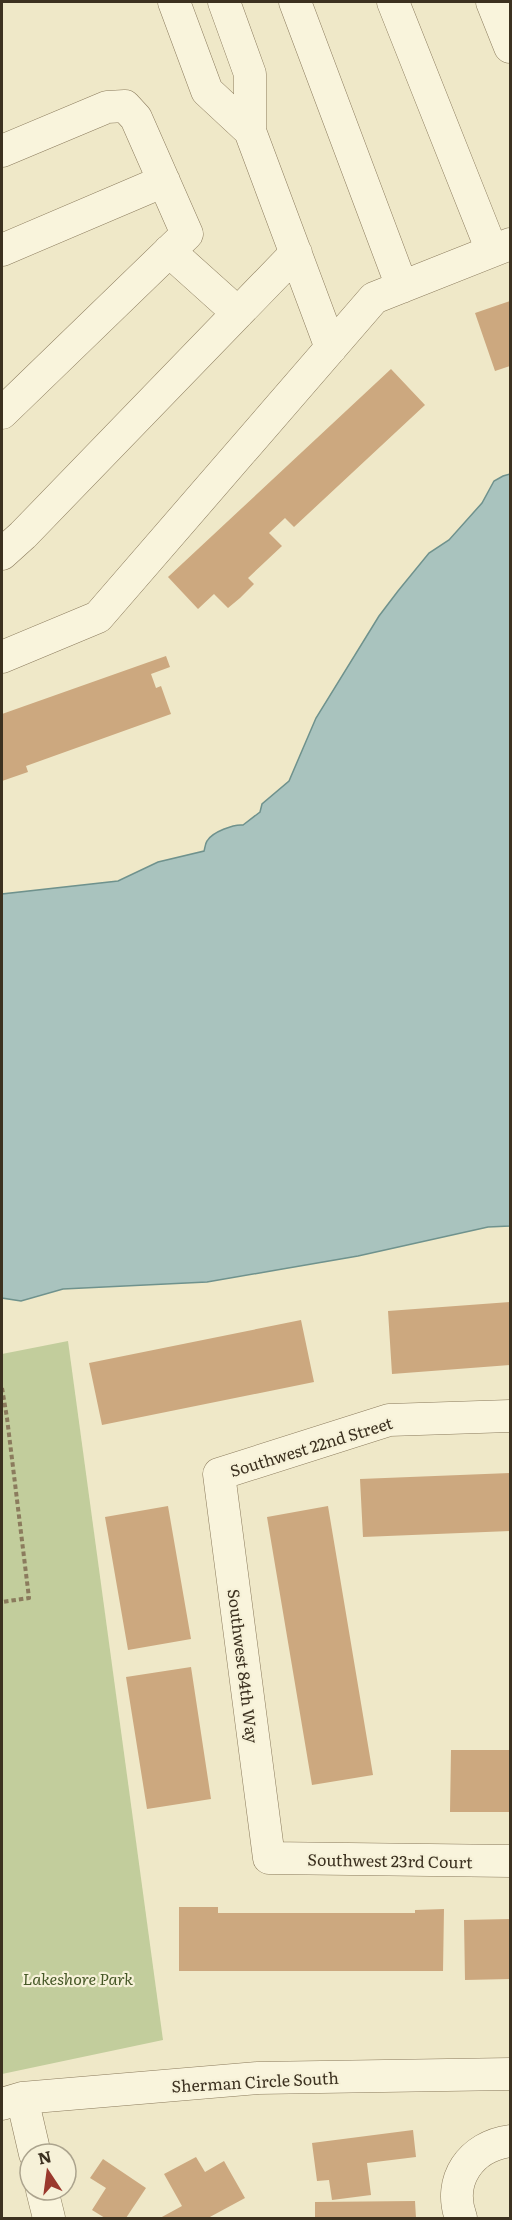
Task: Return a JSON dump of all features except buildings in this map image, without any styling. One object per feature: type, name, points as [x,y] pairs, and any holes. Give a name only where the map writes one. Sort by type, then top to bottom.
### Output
[{"type":"street","points":[[174,2],[207,92],[250,131]]},
{"type":"street","points":[[224,2],[250,74],[250,131],[331,348]]},
{"type":"street","points":[[295,2],[402,287]]},
{"type":"street","points":[[2,657],[98,617],[374,298],[501,247],[393,2]]},
{"type":"street","points":[[492,2],[510,47]]},
{"type":"street","points":[[2,151],[108,106],[125,106],[136,118],[187,234],[2,413]]},
{"type":"street","points":[[2,250],[164,181]]},
{"type":"street","points":[[169,251],[238,313]]},
{"type":"street","points":[[2,554],[296,253]]},
{"type":"street","name":"Southwest 22nd Street","points":[[219,1474],[389,1420],[510,1416]]},
{"type":"street","name":"Southwest 84th Way","points":[[219,1474],[269,1858]]},
{"type":"street","name":"Southwest 23rd Court","points":[[269,1858],[510,1861]]},
{"type":"street","name":"Sherman Circle South","points":[[12,2101],[258,2078],[510,2078]]},
{"type":"street","points":[[12,2101],[30,2142]]},
{"type":"street","points":[[461,2218],[456,2199],[459,2181],[467,2164],[488,2147],[510,2141]]},
{"type":"street","points":[[45,2202],[49,2218]]},
{"type":"path","points":[[2,1388],[29,1598],[2,1602]]},
{"type":"green space","name":"Lakeshore Park","points":[[68,1341],[163,2040],[2,2074],[2,1354]]},
{"type":"water","points":[[510,474],[510,1226],[488,1227],[358,1256],[207,1282],[63,1289],[21,1301],[2,1298],[2,894],[118,881],[158,862],[204,851],[207,841],[213,835],[229,827],[243,825],[260,812],[262,804],[289,781],[316,718],[379,616],[429,553],[449,540],[482,503],[494,481]]}]
